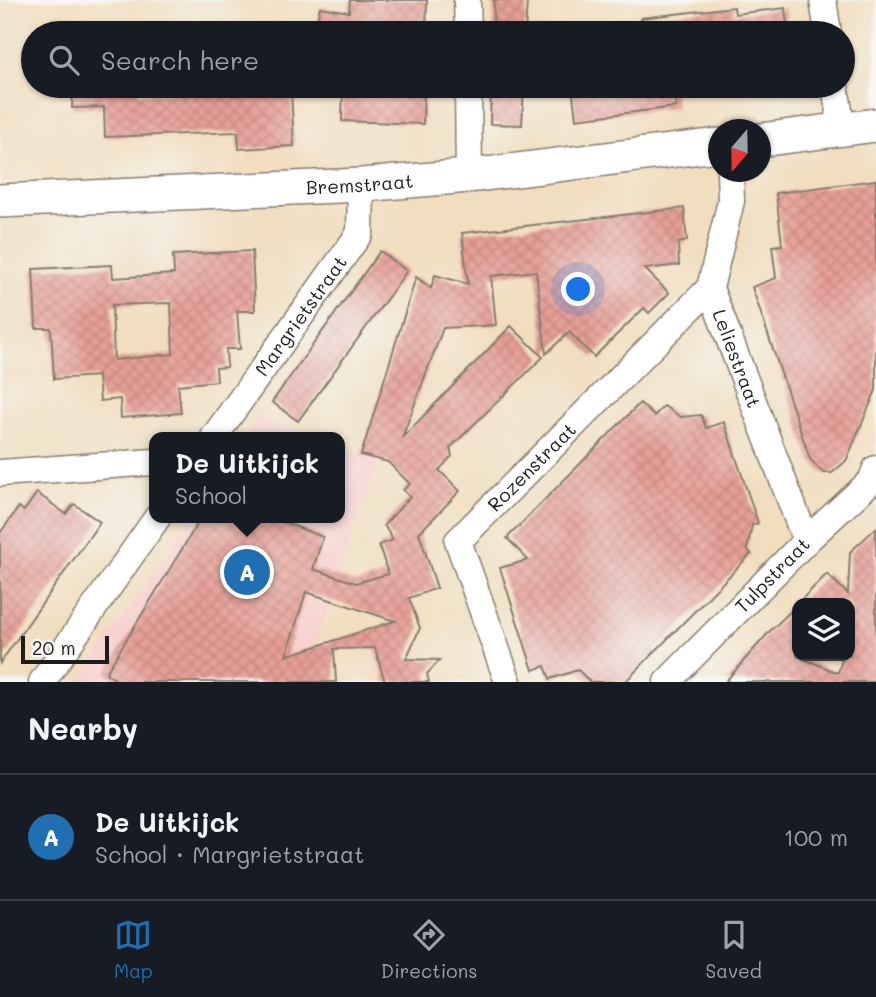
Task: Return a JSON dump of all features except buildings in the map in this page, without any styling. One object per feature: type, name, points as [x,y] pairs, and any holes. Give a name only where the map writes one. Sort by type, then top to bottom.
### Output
[{"type":"street","points":[[467,0],[468,21]]},
{"type":"street","points":[[823,0],[826,21]]},
{"type":"street","points":[[468,98],[469,176]]},
{"type":"street","points":[[837,98],[842,130]]},
{"type":"street","points":[[771,139],[876,125]]},
{"type":"street","name":"Bremstraat","points":[[0,201],[361,185],[469,176],[708,146]]},
{"type":"street","name":"Leliestraat","points":[[730,182],[731,201],[710,288],[806,541]]},
{"type":"street","name":"Margrietstraat","points":[[218,432],[360,233],[361,185]]},
{"type":"street","name":"Rozenstraat","points":[[508,682],[458,541],[710,288]]},
{"type":"street","points":[[0,473],[149,462]]},
{"type":"street","name":"Tulpstraat","points":[[667,682],[806,541],[871,481],[876,469]]},
{"type":"street","points":[[42,682],[154,523]]},
{"type":"shaded area","points":[[258,417],[299,432],[248,432]]},
{"type":"shaded area","points":[[345,449],[378,462],[302,682],[79,682],[187,523],[345,523]]},
{"type":"place","name":"De Uitkijck","points":[[247,572]]}]
